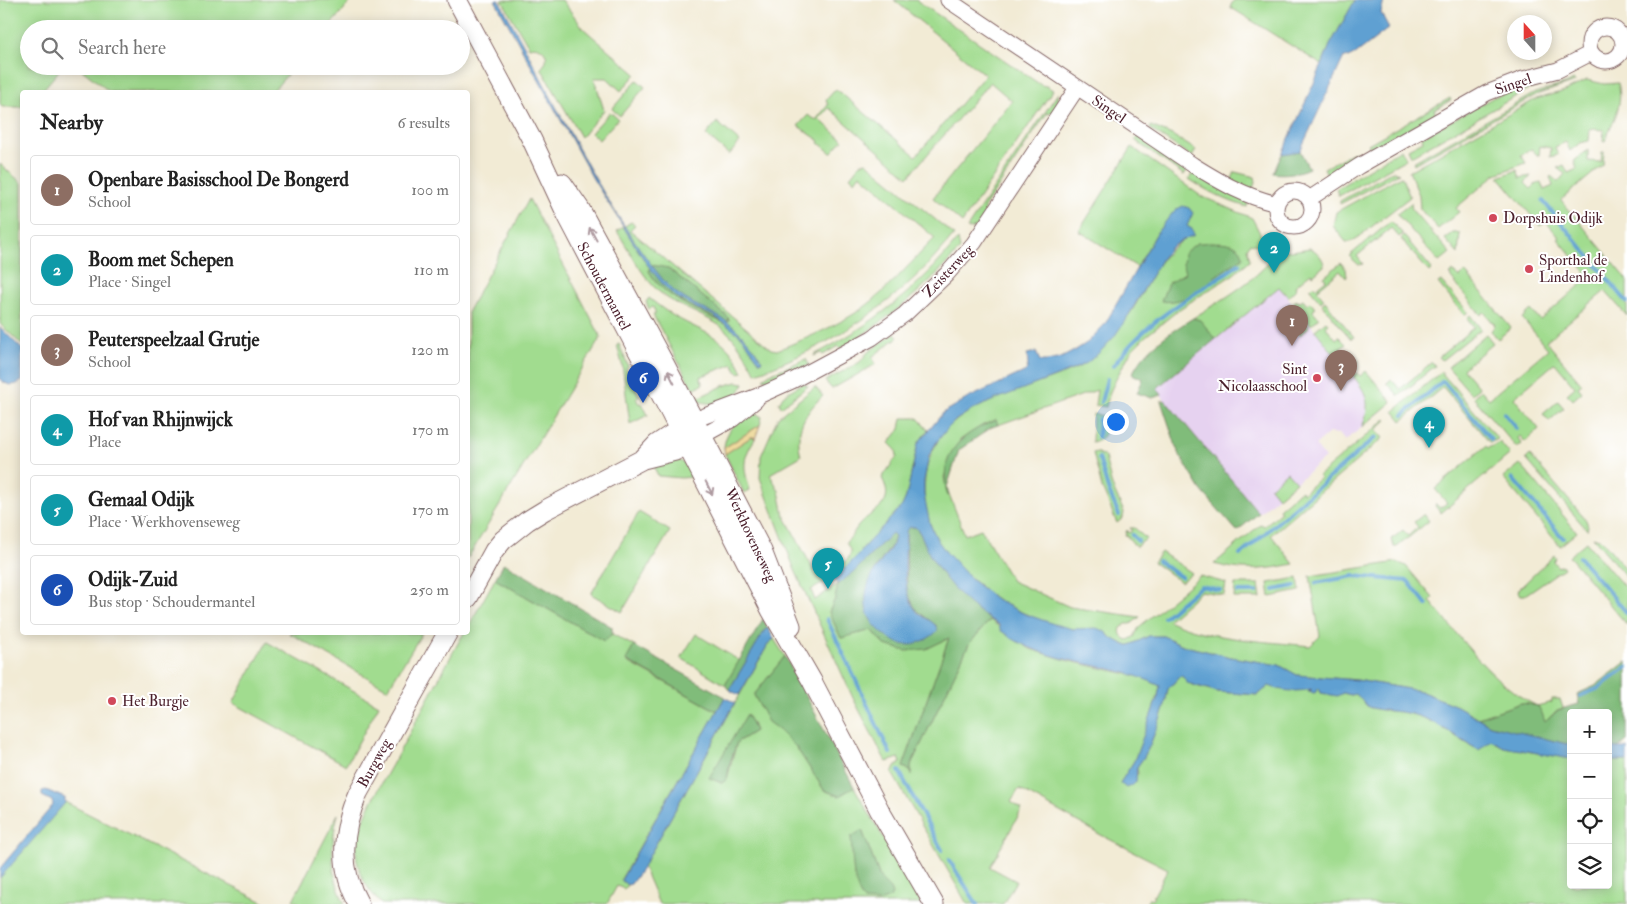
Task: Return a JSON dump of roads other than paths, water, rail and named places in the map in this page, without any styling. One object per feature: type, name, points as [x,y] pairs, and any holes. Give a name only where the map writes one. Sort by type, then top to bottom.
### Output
[{"type":"main road","name":"Schoudermantel","points":[[458,0],[469,20]]},
{"type":"main road","name":"Schoudermantel","points":[[470,23],[532,140],[566,215],[691,433]]},
{"type":"main road","points":[[470,594],[494,551],[514,530],[544,510],[643,459],[665,455],[691,433]]},
{"type":"main road","name":"Werkhovenseweg","points":[[691,433],[771,610],[812,681],[880,811],[934,904]]},
{"type":"main road","name":"Burgweg","points":[[359,904],[351,887],[345,862],[344,838],[348,817],[358,793],[446,635]]},
{"type":"street","name":"Singel","points":[[948,0],[1193,165],[1231,188],[1254,198],[1277,204]]},
{"type":"street","points":[[1611,27],[1624,33],[1623,49],[1614,60],[1602,61],[1591,53],[1590,37],[1599,28],[1611,27]]},
{"type":"street","name":"Singel","points":[[1309,199],[1359,166],[1487,93],[1501,86],[1558,70],[1591,53]]},
{"type":"street","name":"Zeisterweg","points":[[691,433],[733,419],[763,394],[815,370],[872,338],[905,314],[927,294],[974,243],[1078,88]]},
{"type":"street","points":[[1291,191],[1298,191],[1309,199],[1312,210],[1307,221],[1297,226],[1282,222],[1277,214],[1277,204],[1285,194],[1291,191]]},
{"type":"water","points":[[495,0],[499,0],[596,180],[617,214],[664,281],[687,300],[714,314],[735,328],[753,347],[762,361],[760,362],[740,335],[714,316],[675,296],[664,286],[646,263],[593,179]]},
{"type":"water","points":[[1355,0],[1384,0],[1381,13],[1389,28],[1354,55],[1348,58],[1344,57],[1300,151],[1282,154],[1330,45]]},
{"type":"water","points":[[1183,206],[1189,208],[1193,213],[1187,226],[1192,229],[1194,235],[1171,247],[1162,258],[1130,313],[1114,337],[1100,352],[1087,363],[1065,373],[970,411],[956,420],[936,443],[929,456],[924,481],[924,495],[930,524],[938,541],[972,580],[999,601],[1025,614],[1073,629],[1096,628],[1105,631],[1110,637],[1125,645],[1130,645],[1149,636],[1163,636],[1185,646],[1231,657],[1279,665],[1297,675],[1357,680],[1420,691],[1457,706],[1490,725],[1567,744],[1567,758],[1504,747],[1491,740],[1479,750],[1426,719],[1405,713],[1368,707],[1356,694],[1343,693],[1337,696],[1321,693],[1319,688],[1315,693],[1308,692],[1311,689],[1290,691],[1269,686],[1258,695],[1218,692],[1187,683],[1180,676],[1168,689],[1164,709],[1150,745],[1137,767],[1136,782],[1126,788],[1120,783],[1134,761],[1160,686],[1120,671],[1037,651],[1018,642],[1000,630],[999,625],[960,596],[938,568],[915,527],[910,527],[906,531],[906,581],[915,609],[934,624],[938,630],[929,638],[912,645],[904,645],[892,640],[881,632],[868,614],[866,598],[869,581],[893,544],[895,536],[892,533],[854,572],[838,584],[835,581],[829,584],[827,581],[837,575],[862,551],[902,506],[906,497],[918,443],[943,413],[968,398],[1026,371],[1028,365],[1027,354],[1036,352],[1040,361],[1047,361],[1061,358],[1088,342],[1105,324],[1158,231],[1175,210]]},
{"type":"water","points":[[0,327],[20,347],[20,382],[13,385],[5,383],[0,379]]},
{"type":"water","points":[[768,628],[774,639],[769,643],[739,695],[729,690],[765,630]]},
{"type":"water","points":[[725,697],[735,703],[643,867],[631,884],[627,885],[621,880]]},
{"type":"water","points":[[1612,748],[1627,748],[1627,761],[1612,761]]},
{"type":"water","points":[[46,790],[65,798],[65,803],[0,878],[0,868],[53,805],[52,801],[42,796],[42,791]]},
{"type":"waterway","points":[[1543,201],[1627,302]]},
{"type":"waterway","points":[[1113,366],[1141,334],[1156,321],[1239,264]]},
{"type":"waterway","points":[[1101,402],[1107,379]]},
{"type":"waterway","points":[[1403,415],[1443,381],[1491,439]]},
{"type":"waterway","points":[[1504,413],[1517,429]]},
{"type":"waterway","points":[[1098,437],[1099,419]]},
{"type":"waterway","points":[[1240,555],[1376,437]]},
{"type":"waterway","points":[[1099,458],[1108,489],[1119,515]]},
{"type":"waterway","points":[[1512,478],[1563,538]]},
{"type":"waterway","points":[[1132,535],[1138,541]]},
{"type":"waterway","points":[[1579,557],[1627,613]]},
{"type":"waterway","points":[[1158,561],[1181,577]]},
{"type":"waterway","points":[[1316,583],[1354,576],[1408,581],[1427,605]]},
{"type":"waterway","points":[[1164,617],[1201,586],[1220,590]]},
{"type":"waterway","points":[[1274,590],[1295,586]]},
{"type":"waterway","points":[[1238,592],[1257,592]]},
{"type":"waterway","points":[[827,619],[890,753]]},
{"type":"waterway","points":[[1580,696],[1597,689],[1627,667]]},
{"type":"waterway","points":[[899,771],[942,850]]},
{"type":"waterway","points":[[949,860],[977,904]]},
{"type":"place","name":"Dorpshuis Odijk","points":[[1493,218]]},
{"type":"place","name":"Sporthal de Lindenhof","points":[[1529,269]]},
{"type":"place","name":"Boom met Schepen","points":[[1274,273]]},
{"type":"place","name":"Openbare Basisschool De Bongerd","points":[[1292,346]]},
{"type":"place","name":"Sint Nicolaasschool","points":[[1317,378]]},
{"type":"place","name":"Peuterspeelzaal Grutje","points":[[1341,391]]},
{"type":"place","name":"Odijk-Zuid","points":[[643,403]]},
{"type":"place","name":"Hof van Rhijnwijck","points":[[1429,448]]},
{"type":"place","name":"Gemaal Odijk","points":[[828,589]]},
{"type":"place","name":"Het Burgje","points":[[112,701]]}]
